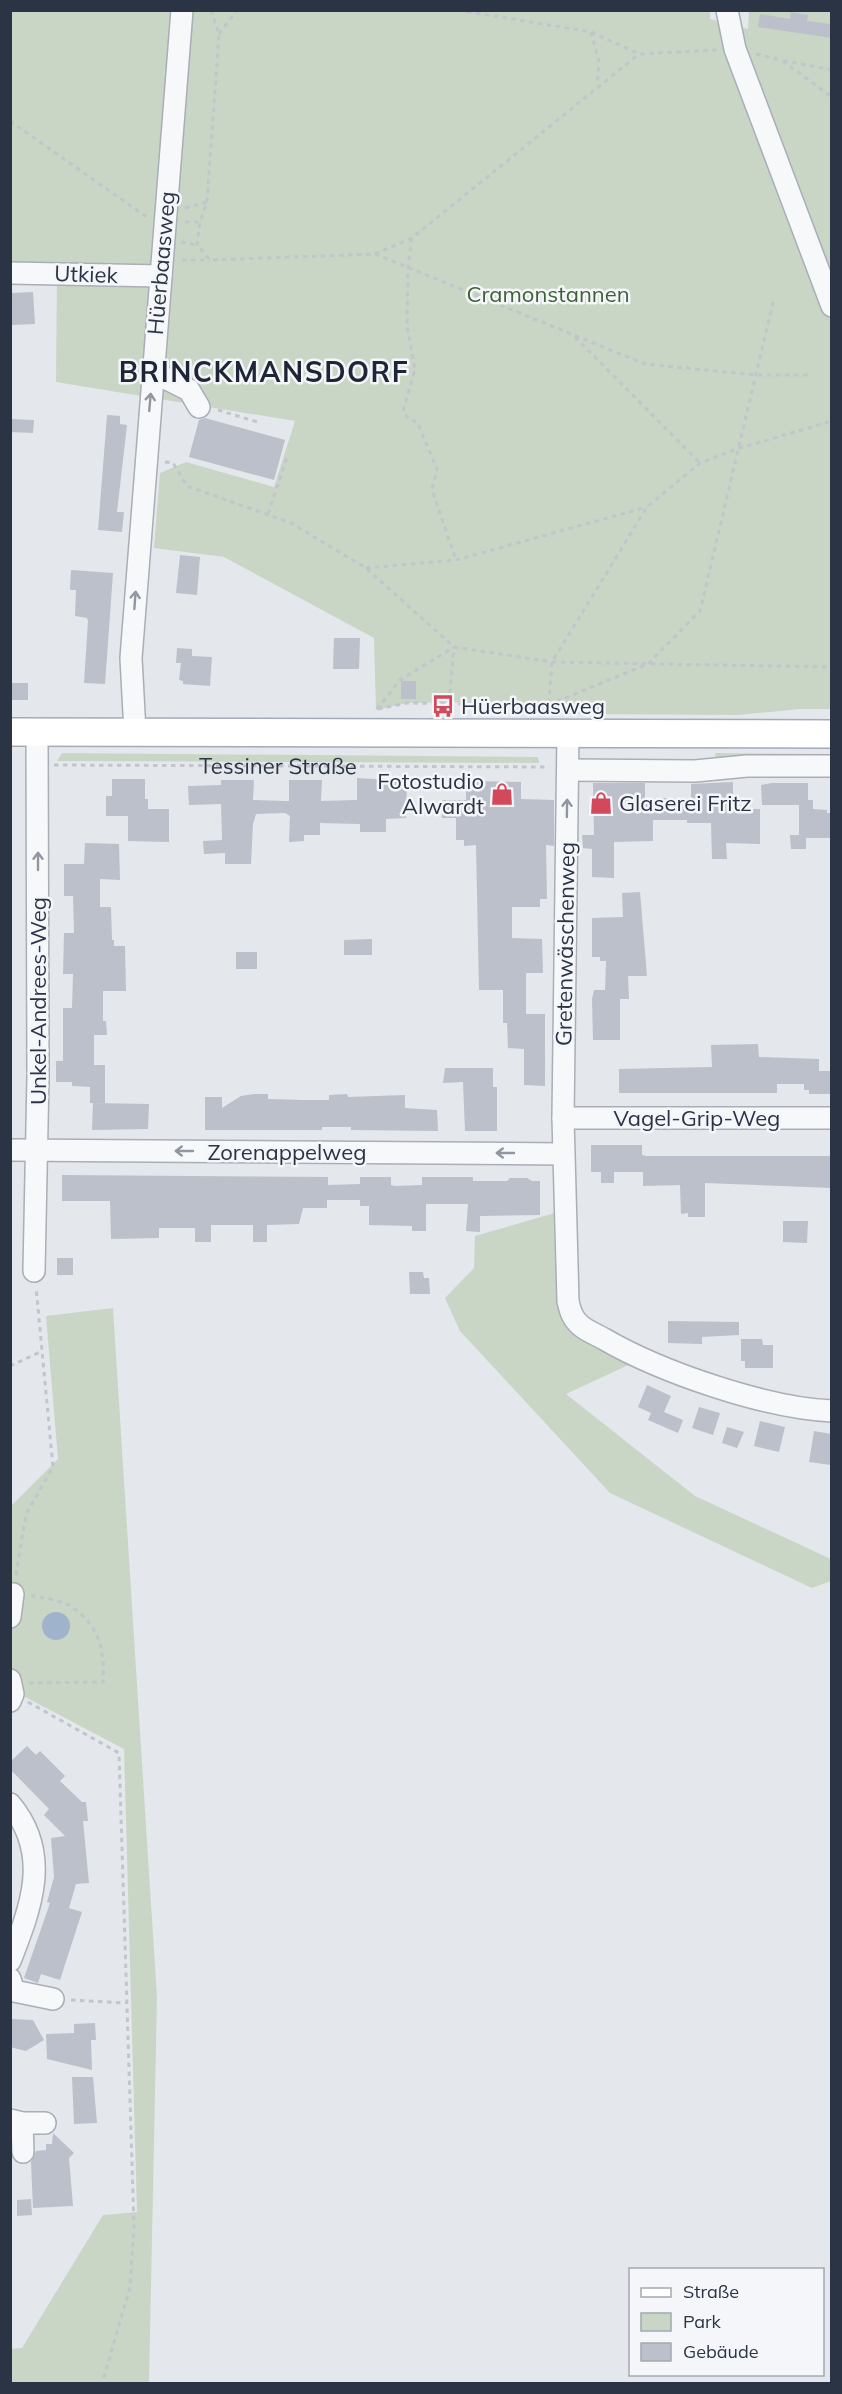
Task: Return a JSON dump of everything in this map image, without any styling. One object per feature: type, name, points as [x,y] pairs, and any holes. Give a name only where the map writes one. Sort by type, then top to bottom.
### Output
[{"type":"main road","name":"Tessiner Straße","points":[[10,732],[831,734]]},
{"type":"street","name":"Hüerbaasweg","points":[[135,732],[131,658],[182,10]]},
{"type":"street","points":[[727,10],[735,49],[831,306]]},
{"type":"street","name":"Utkiek","points":[[10,273],[161,268]]},
{"type":"street","points":[[153,372],[189,390],[197,405]]},
{"type":"street","name":"Unkel-Andrees-Weg","points":[[34,1271],[37,1150],[37,732]]},
{"type":"street","name":"Gretenwäschenweg","points":[[568,733],[563,1154],[567,1301],[570,1313],[580,1325],[630,1354],[771,1403],[831,1411]]},
{"type":"street","points":[[568,770],[695,771],[747,766],[831,766]]},
{"type":"street","name":"Vagel-Grip-Weg","points":[[563,1118],[831,1118]]},
{"type":"street","name":"Zorenappelweg","points":[[10,1150],[563,1154]]},
{"type":"street","points":[[10,1617],[20,1594]]},
{"type":"street","points":[[10,1804],[24,1819],[33,1849],[35,1880],[30,1909],[10,1961]]},
{"type":"street","points":[[10,1979],[14,1991],[53,2000]]},
{"type":"street","points":[[23,2152],[16,2122],[45,2123]]},
{"type":"path","points":[[210,260],[197,245],[200,222],[207,202],[219,34],[211,10]]},
{"type":"path","points":[[219,34],[237,10]]},
{"type":"path","points":[[458,10],[591,32],[639,54],[710,50]]},
{"type":"path","points":[[591,32],[599,62],[597,86]]},
{"type":"path","points":[[161,268],[210,260],[375,254],[412,238],[639,54]]},
{"type":"path","points":[[831,70],[782,60],[831,97]]},
{"type":"path","points":[[10,121],[164,230]]},
{"type":"path","points":[[412,238],[408,267],[407,326],[415,370],[403,411],[408,419],[417,422],[437,469],[432,490],[456,560]]},
{"type":"path","points":[[375,254],[645,364],[756,375],[810,375]]},
{"type":"path","points":[[454,647],[400,680],[376,710],[407,703],[548,705],[648,664],[700,611],[774,298]]},
{"type":"path","points":[[574,335],[700,463]]},
{"type":"path","points":[[197,405],[261,423]]},
{"type":"path","points":[[552,662],[647,507],[700,463],[737,449],[831,421]]},
{"type":"path","points":[[268,514],[287,457]]},
{"type":"path","points":[[145,460],[174,463],[187,486],[291,523],[366,568],[454,647],[552,662],[831,668]]},
{"type":"path","points":[[366,568],[456,560],[647,507]]},
{"type":"path","points":[[449,702],[454,647]]},
{"type":"path","name":"Tessiner Straße","points":[[38,765],[547,767],[568,770]]},
{"type":"path","points":[[15,1689],[103,1682],[105,1658],[97,1631],[71,1606],[20,1594],[26,1514],[53,1467],[40,1352],[34,1271]]},
{"type":"path","points":[[10,1366],[40,1352]]},
{"type":"path","points":[[15,1689],[119,1753],[134,2227],[130,2287],[102,2384]]},
{"type":"path","points":[[53,2000],[126,2003]]},
{"type":"green space","name":"Cramonstannen","points":[[710,10],[710,19],[748,29],[749,11],[831,11],[831,709],[800,709],[738,715],[570,714],[561,706],[480,702],[407,703],[376,710],[374,638],[224,557],[154,548],[160,473],[186,462],[274,487],[295,421],[56,382],[57,273],[11,273],[11,11]]},
{"type":"green space","points":[[62,753],[538,757],[539,763],[57,761]]},
{"type":"green space","points":[[715,753],[831,754],[831,761],[716,761]]},
{"type":"green space","points":[[565,1210],[568,1301],[635,1362],[566,1394],[695,1496],[831,1559],[831,1581],[812,1588],[610,1493],[460,1331],[445,1298],[474,1268],[475,1236]]},
{"type":"green space","points":[[113,1308],[157,1998],[149,2383],[11,2383],[10,2349],[22,2348],[103,2215],[137,2212],[124,1749],[10,1689],[11,1506],[58,1459],[46,1316]]},
{"type":"water","points":[[56,1612],[66,1616],[70,1626],[66,1636],[56,1640],[46,1636],[42,1626],[46,1616]]},
{"type":"building","points":[[791,12],[808,15],[807,21],[831,24],[831,38],[758,27],[760,14],[790,19]]},
{"type":"building","points":[[33,292],[35,324],[11,325],[11,293]]},
{"type":"building","points":[[107,415],[120,416],[120,424],[127,425],[117,512],[124,512],[122,532],[98,530]]},
{"type":"building","points":[[205,418],[285,440],[274,480],[189,457],[199,420]]},
{"type":"building","points":[[10,419],[34,420],[33,433],[10,432]]},
{"type":"building","points":[[180,555],[200,557],[197,595],[176,593]]},
{"type":"building","points":[[71,570],[113,573],[105,684],[84,683],[88,621],[87,618],[75,616],[76,590],[70,590]]},
{"type":"building","points":[[334,638],[360,638],[359,669],[333,669]]},
{"type":"building","points":[[177,648],[192,649],[192,656],[212,657],[210,686],[183,684],[183,681],[179,680],[181,663],[176,663]]},
{"type":"building","points":[[401,681],[416,681],[416,699],[401,699]]},
{"type":"building","points":[[10,683],[28,683],[28,700],[10,700]]},
{"type":"building","points":[[357,778],[407,781],[406,818],[386,819],[386,832],[360,832],[360,824],[320,823],[320,835],[304,835],[304,841],[289,842],[290,816],[285,813],[256,814],[253,824],[251,864],[225,864],[225,853],[204,854],[203,841],[222,840],[221,804],[189,805],[188,786],[221,785],[221,780],[254,780],[253,800],[289,801],[289,780],[322,780],[321,801],[357,800]]},
{"type":"building","points":[[112,779],[145,779],[145,799],[148,799],[148,809],[169,809],[169,842],[128,841],[128,816],[106,816],[106,796],[112,796]]},
{"type":"building","points":[[466,781],[521,782],[521,799],[554,800],[554,846],[546,845],[547,899],[540,899],[540,907],[512,907],[512,938],[542,939],[543,973],[526,973],[526,1014],[545,1014],[545,1086],[524,1085],[524,1049],[508,1048],[507,1023],[503,1023],[503,990],[479,990],[476,845],[464,846],[464,840],[456,840],[456,818],[442,818],[442,800],[466,800]]},
{"type":"building","points":[[733,782],[733,809],[760,809],[760,844],[726,843],[727,859],[712,859],[711,823],[653,820],[653,841],[614,842],[614,878],[592,877],[592,849],[583,848],[582,835],[594,835],[593,783],[645,783],[645,798],[691,798],[691,784]]},
{"type":"building","points":[[808,783],[808,800],[813,800],[813,809],[827,810],[827,813],[831,813],[831,838],[806,838],[806,849],[791,849],[790,835],[799,835],[799,805],[762,805],[761,785]]},
{"type":"building","points":[[85,843],[119,844],[120,880],[100,879],[100,907],[111,907],[114,946],[125,946],[126,991],[103,991],[103,1021],[106,1021],[107,1035],[94,1035],[94,1065],[105,1065],[105,1103],[90,1103],[90,1087],[72,1086],[72,1082],[56,1082],[56,1061],[63,1061],[63,1008],[72,1008],[73,974],[63,974],[64,933],[74,933],[73,896],[64,896],[64,864],[84,864]]},
{"type":"building","points":[[640,892],[647,976],[628,976],[629,999],[620,999],[620,1040],[593,1040],[592,999],[594,990],[605,990],[606,961],[600,961],[600,957],[592,957],[592,918],[623,917],[622,893]]},
{"type":"building","points":[[372,939],[372,955],[344,955],[344,940]]},
{"type":"building","points":[[236,952],[257,952],[257,969],[236,969]]},
{"type":"building","points":[[758,1044],[759,1057],[819,1059],[819,1071],[831,1071],[831,1094],[809,1094],[809,1090],[804,1090],[804,1084],[777,1084],[777,1093],[619,1093],[619,1069],[712,1067],[711,1045]]},
{"type":"building","points":[[445,1068],[493,1068],[493,1087],[497,1087],[497,1131],[465,1131],[463,1082],[443,1083]]},
{"type":"building","points":[[268,1094],[268,1099],[304,1100],[329,1100],[329,1095],[347,1094],[348,1097],[405,1095],[405,1108],[437,1110],[438,1131],[351,1130],[351,1127],[322,1127],[322,1130],[205,1130],[205,1097],[222,1097],[222,1108],[241,1096]]},
{"type":"building","points":[[93,1103],[149,1104],[148,1129],[92,1130]]},
{"type":"building","points":[[591,1145],[642,1145],[642,1155],[646,1156],[831,1156],[831,1188],[705,1183],[705,1217],[688,1217],[688,1213],[681,1214],[680,1185],[643,1186],[643,1172],[614,1172],[614,1183],[601,1183],[601,1172],[591,1172]]},
{"type":"building","points":[[62,1175],[328,1177],[328,1185],[360,1184],[360,1177],[391,1177],[391,1185],[395,1186],[422,1185],[422,1177],[473,1177],[473,1181],[507,1181],[510,1178],[527,1178],[540,1181],[540,1215],[480,1216],[480,1232],[466,1231],[468,1204],[426,1204],[426,1231],[412,1231],[412,1226],[369,1225],[369,1206],[360,1206],[360,1200],[327,1200],[327,1208],[303,1208],[299,1224],[267,1225],[267,1242],[253,1242],[253,1225],[211,1225],[211,1242],[195,1242],[195,1228],[159,1228],[159,1238],[111,1239],[110,1201],[62,1201]]},
{"type":"building","points":[[783,1221],[808,1221],[807,1243],[783,1242]]},
{"type":"building","points":[[57,1258],[73,1258],[73,1275],[57,1275]]},
{"type":"building","points":[[409,1272],[423,1272],[424,1278],[429,1278],[430,1294],[410,1294]]},
{"type":"building","points":[[668,1321],[739,1322],[739,1335],[702,1337],[702,1344],[668,1343]]},
{"type":"building","points":[[741,1339],[762,1339],[763,1345],[773,1345],[773,1368],[745,1368],[745,1361],[741,1361]]},
{"type":"building","points":[[647,1385],[671,1396],[664,1412],[683,1420],[678,1433],[648,1420],[651,1413],[638,1407]]},
{"type":"building","points":[[699,1407],[720,1413],[713,1435],[692,1428]]},
{"type":"building","points":[[760,1421],[785,1427],[779,1452],[754,1446]]},
{"type":"building","points":[[727,1427],[744,1432],[737,1448],[722,1443]]},
{"type":"building","points":[[814,1431],[831,1434],[831,1465],[809,1462]]},
{"type":"building","points":[[27,1746],[36,1755],[40,1751],[65,1776],[60,1781],[82,1802],[86,1802],[88,1821],[83,1821],[89,1883],[76,1884],[69,1908],[82,1912],[60,1980],[41,1974],[38,1983],[24,1978],[50,1903],[47,1902],[54,1877],[51,1838],[65,1836],[44,1815],[49,1809],[10,1769],[10,1762]]},
{"type":"building","points":[[10,2019],[33,2020],[44,2040],[26,2051],[10,2047]]},
{"type":"building","points":[[95,2023],[96,2040],[91,2040],[92,2070],[47,2059],[46,2034],[74,2033],[74,2024]]},
{"type":"building","points":[[72,2077],[93,2077],[97,2123],[74,2124]]},
{"type":"building","points":[[53,2133],[74,2153],[69,2158],[73,2206],[33,2208],[31,2162],[36,2151],[46,2150],[46,2144],[52,2144]]},
{"type":"building","points":[[31,2199],[32,2215],[17,2216],[17,2200]]},
{"type":"place","name":"Hüerbaasweg","points":[[443,706]]},
{"type":"place","name":"Fotostudio Alwardt","points":[[502,794]]},
{"type":"place","name":"Glaserei Fritz","points":[[601,803]]},
{"type":"district","name":"BRINCKMANSDORF","points":[[264,371]]}]
